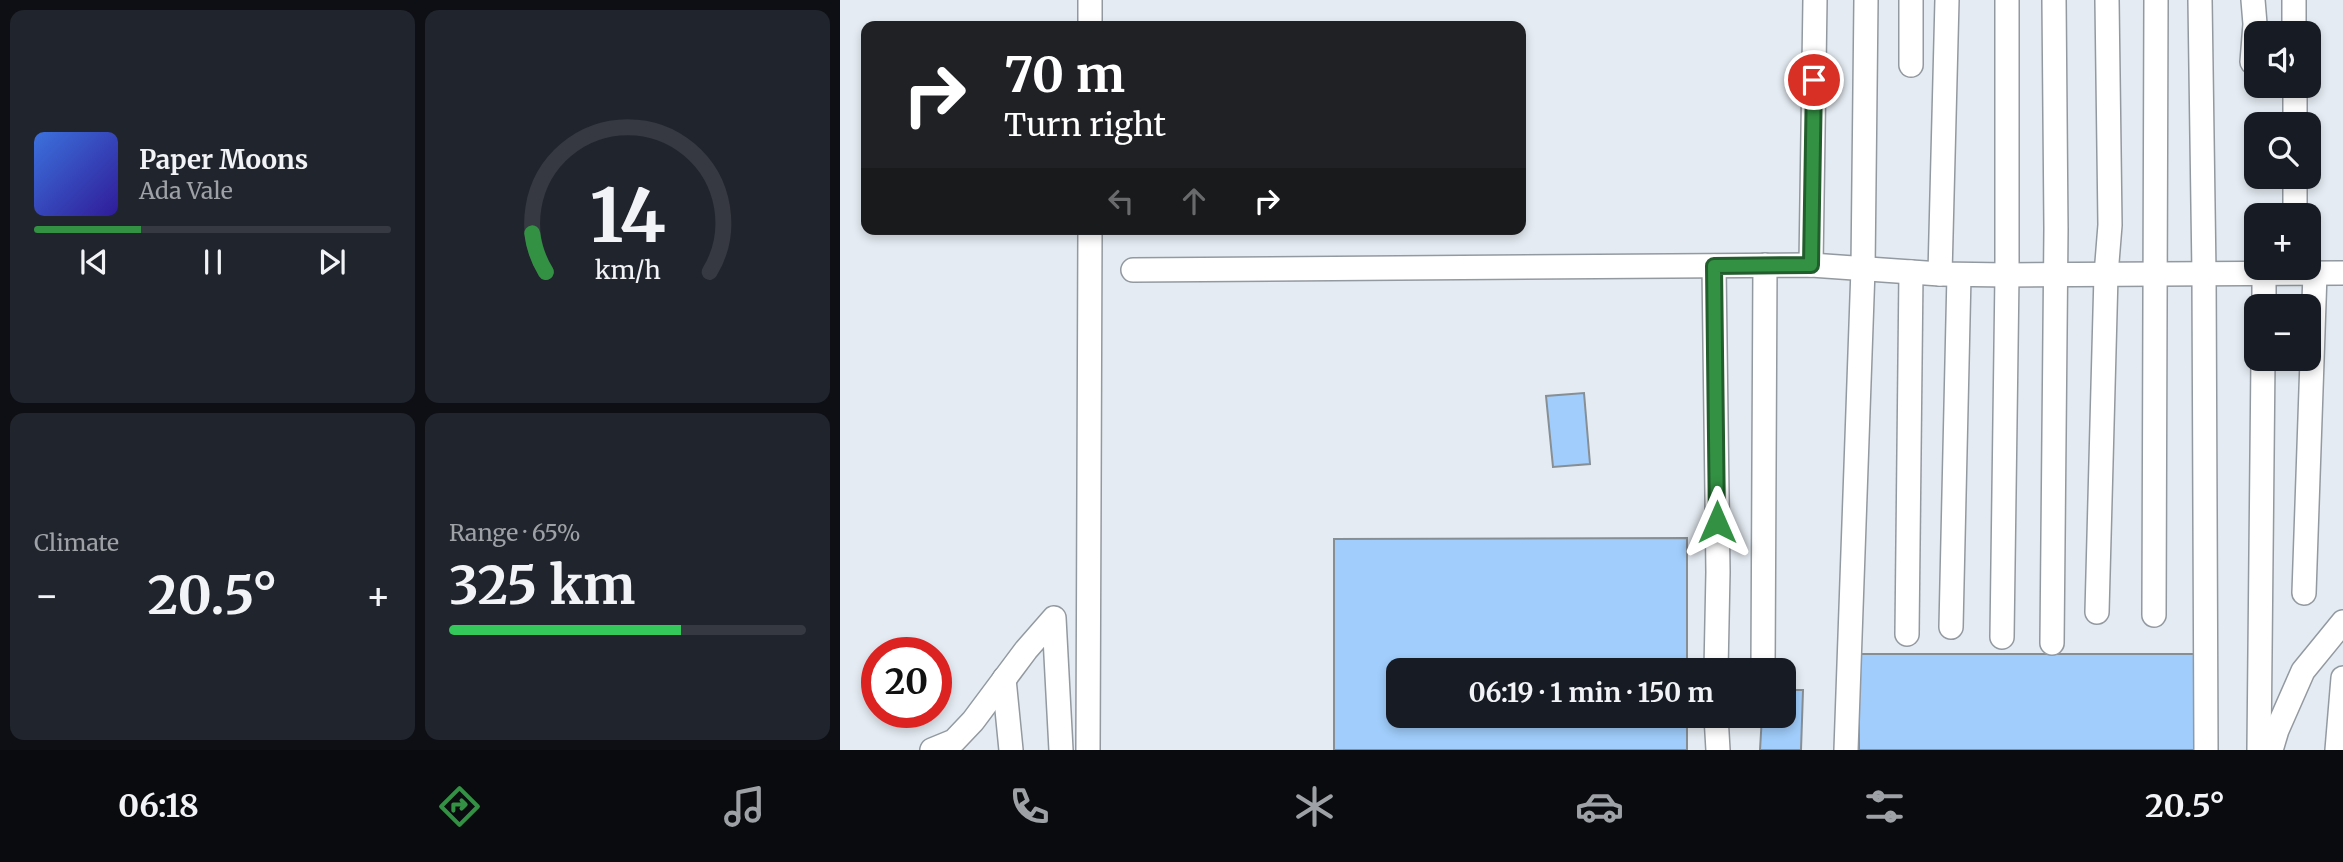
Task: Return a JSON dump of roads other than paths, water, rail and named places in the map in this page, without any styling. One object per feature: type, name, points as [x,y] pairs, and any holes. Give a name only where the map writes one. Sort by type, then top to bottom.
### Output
[{"type":"street","points":[[1090,0],[1090,21]]},
{"type":"street","points":[[1811,265],[1815,0]]},
{"type":"street","points":[[1846,750],[1863,269],[1866,0]]},
{"type":"street","points":[[1911,0],[1912,65]]},
{"type":"street","points":[[1947,0],[1951,626]]},
{"type":"street","points":[[2002,637],[2007,275],[2007,0]]},
{"type":"street","points":[[2052,643],[2054,0]]},
{"type":"street","points":[[2097,612],[2106,275],[2110,225],[2106,0]]},
{"type":"street","points":[[2154,615],[2156,0]]},
{"type":"street","points":[[2200,0],[2206,750]]},
{"type":"street","points":[[2253,0],[2255,21]]},
{"type":"street","points":[[2294,0],[2294,21]]},
{"type":"street","points":[[1088,750],[1090,235]]},
{"type":"street","points":[[1763,658],[1765,265]]},
{"type":"street","points":[[1133,270],[1811,265],[1949,274],[2244,274]]},
{"type":"street","points":[[1714,266],[1718,572],[1716,658]]},
{"type":"street","points":[[1907,634],[1910,272]]},
{"type":"street","points":[[2321,272],[2343,273]]},
{"type":"street","points":[[2302,280],[2304,593]]},
{"type":"street","points":[[2259,750],[2263,371]]},
{"type":"street","points":[[932,750],[954,745],[1026,650],[1054,618],[1061,750]]},
{"type":"street","points":[[2271,750],[2303,671],[2343,622]]},
{"type":"street","points":[[2337,750],[2343,678]]},
{"type":"street","points":[[1004,679],[1012,750]]},
{"type":"street","points":[[1717,728],[1718,750]]}]
